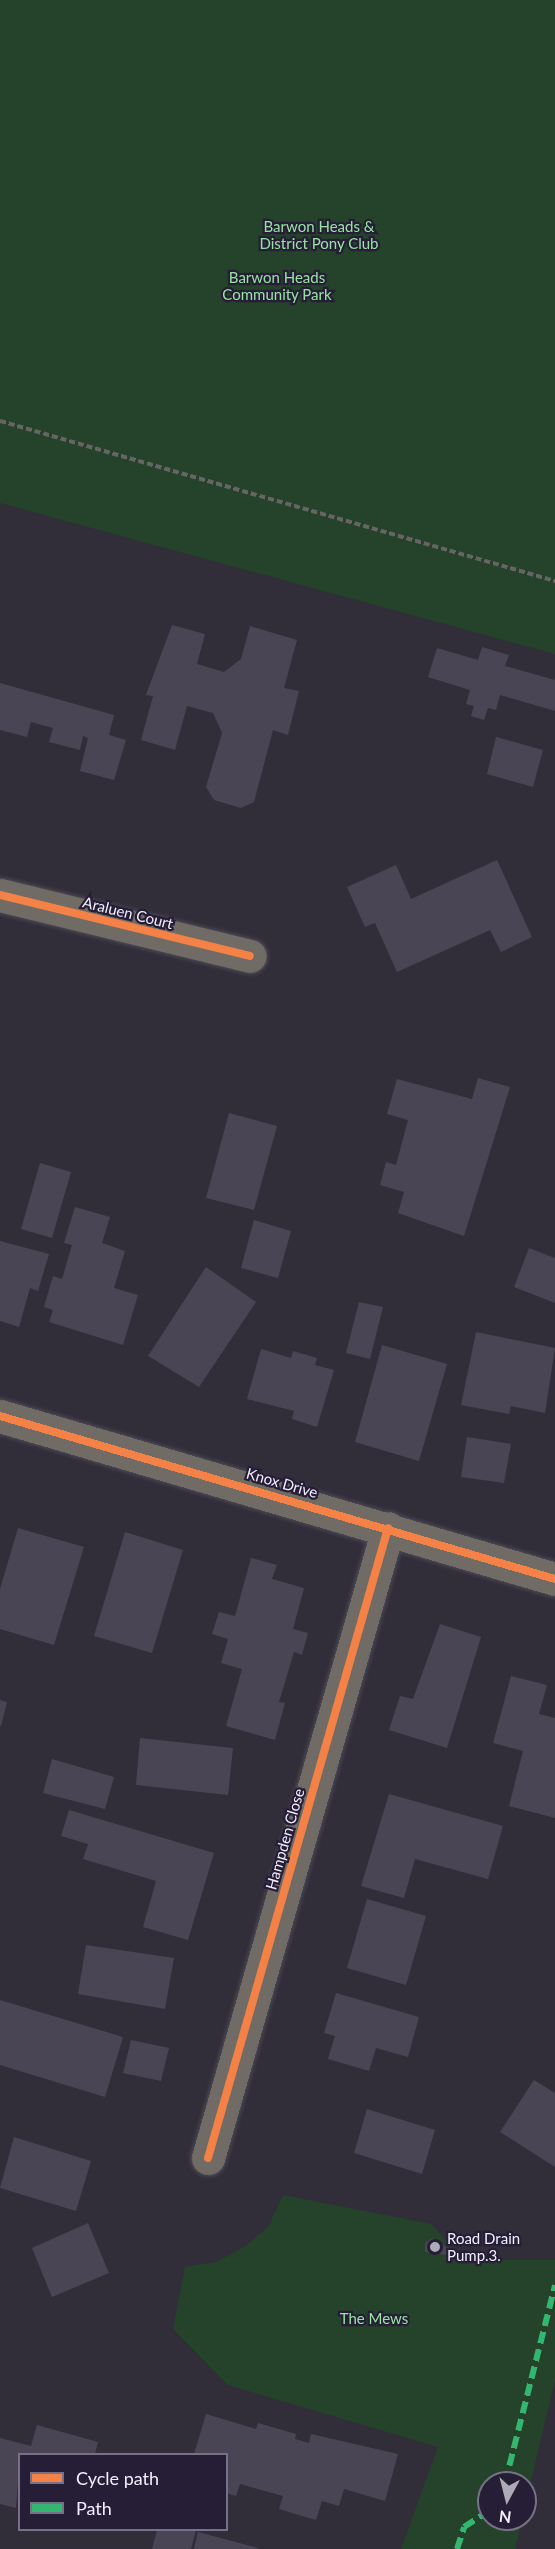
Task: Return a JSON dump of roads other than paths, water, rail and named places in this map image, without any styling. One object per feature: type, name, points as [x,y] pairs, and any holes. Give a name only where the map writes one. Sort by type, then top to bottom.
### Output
[{"type":"street","name":"Araluen Court","points":[[0,895],[250,956]]},
{"type":"street","name":"Knox Drive","points":[[0,1416],[388,1528],[555,1579]]},
{"type":"street","name":"Hampden Close","points":[[207,2158],[388,1528]]},
{"type":"place","name":"Road Drain Pump.3.","points":[[435,2247]]},
{"type":"park label","name":"Barwon Heads & District Pony Club","points":[[319,234]]},
{"type":"park label","name":"Barwon Heads Community Park","points":[[277,286]]},
{"type":"park label","name":"The Mews","points":[[374,2319]]}]
